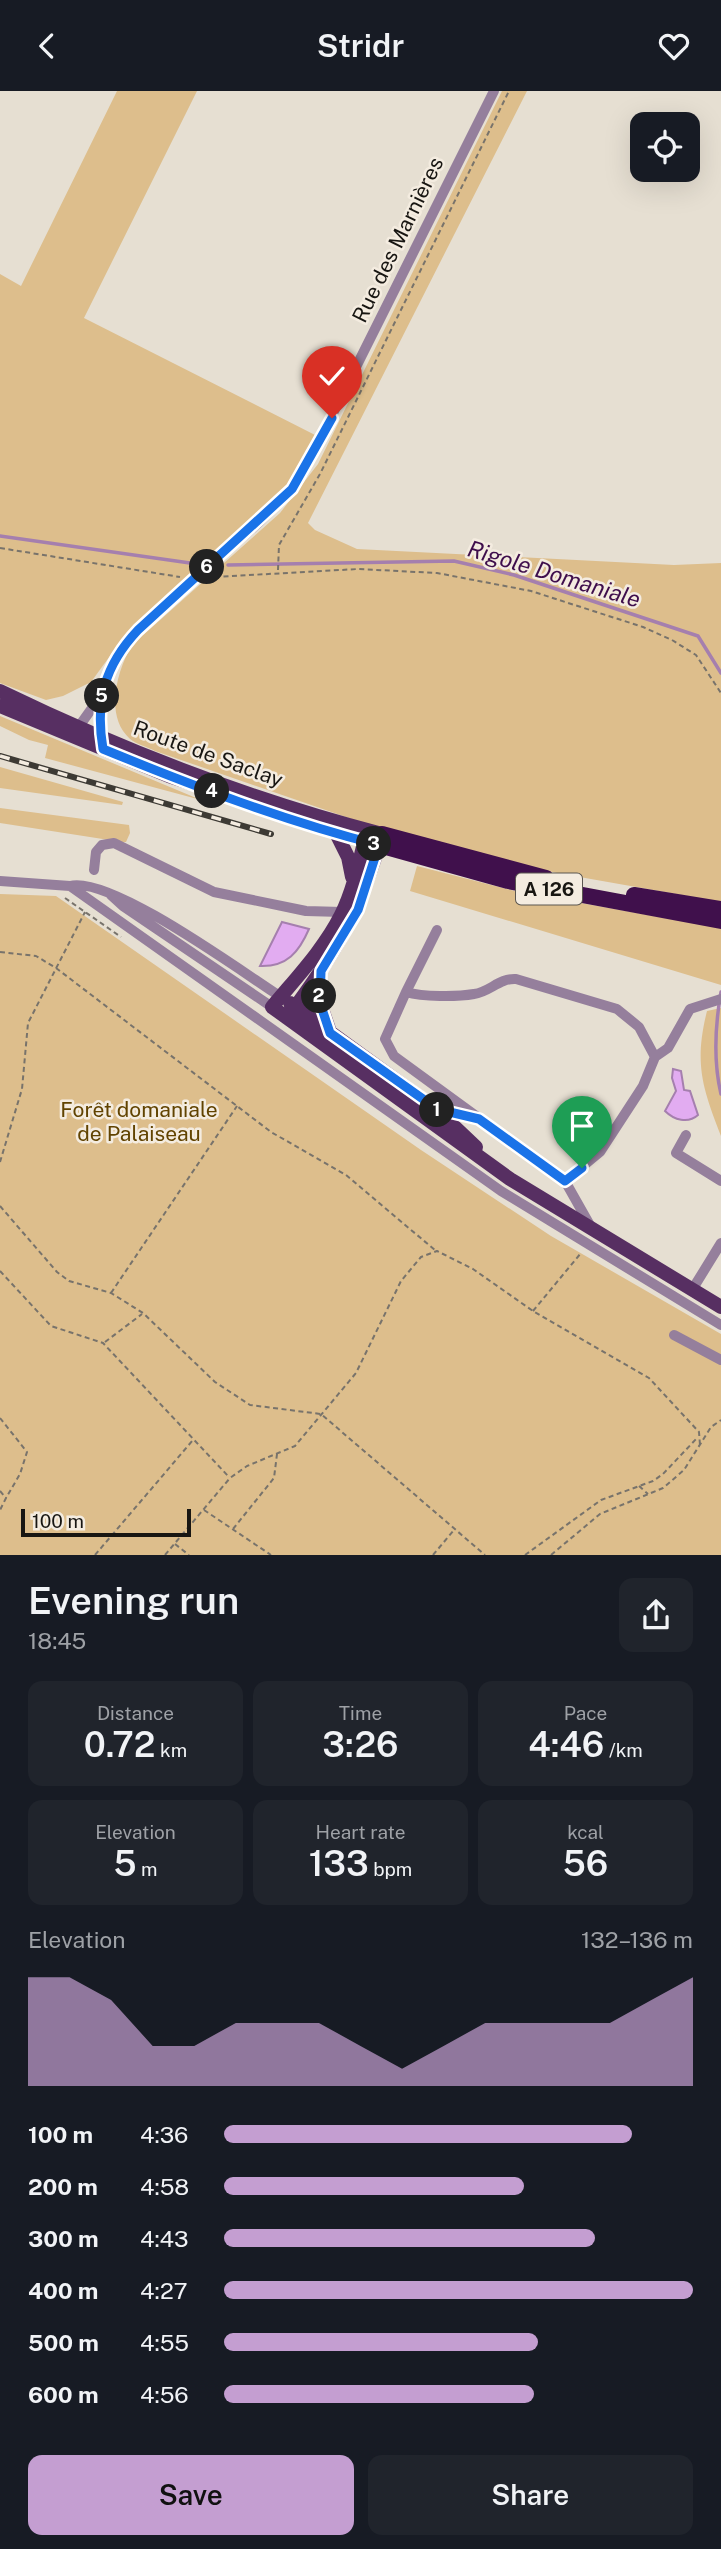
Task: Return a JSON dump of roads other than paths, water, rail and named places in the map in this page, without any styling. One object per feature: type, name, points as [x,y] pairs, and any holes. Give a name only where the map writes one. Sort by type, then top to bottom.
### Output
[{"type":"highway","name":"A 126","points":[[373,838],[552,879],[721,909]]},
{"type":"highway","name":"A 126","points":[[373,838],[508,881],[721,921]]},
{"type":"main road","name":"Route de Saclay","points":[[0,691],[169,776],[336,833],[373,838]]},
{"type":"main road","name":"Route de Saclay","points":[[0,706],[75,731]]},
{"type":"main road","name":"Route de Saclay","points":[[102,743],[373,838]]},
{"type":"main road","points":[[336,833],[348,857],[352,883]]},
{"type":"main road","points":[[373,838],[342,912],[301,974],[276,1002],[510,1179],[721,1307]]},
{"type":"main road","points":[[291,1013],[321,971],[358,910],[373,838]]},
{"type":"main road","points":[[321,971],[320,1003],[330,1033]]},
{"type":"main road","points":[[291,1013],[330,1033],[437,1109],[510,1179]]},
{"type":"street","name":"Rue des Marnières","points":[[102,743],[98,720],[102,694],[116,657],[129,640],[279,502],[303,473],[494,91]]},
{"type":"street","name":"Rue des Marnières","points":[[75,731],[102,694]]},
{"type":"street","points":[[93,870],[96,852],[102,845],[114,843],[214,892],[306,911],[342,912]]},
{"type":"street","points":[[0,881],[71,885],[79,883],[106,890],[123,906],[276,1002]]},
{"type":"street","points":[[71,885],[501,1191],[721,1325]]},
{"type":"street","points":[[437,930],[385,1039],[394,1056],[565,1181],[592,1230]]},
{"type":"street","points":[[406,992],[424,997],[476,995],[506,978],[516,979],[617,1009],[639,1027],[655,1057]]},
{"type":"street","points":[[565,1181],[600,1151],[643,1086],[655,1057],[668,1048],[691,1009],[721,999]]},
{"type":"street","points":[[437,1109],[479,1119]]},
{"type":"street","points":[[686,1135],[676,1153],[721,1181]]},
{"type":"street","points":[[692,1290],[721,1243]]},
{"type":"street","points":[[674,1335],[721,1360]]},
{"type":"waterway","name":"Rigole Domaniale","points":[[0,536],[190,563]]},
{"type":"waterway","name":"Rigole Domaniale","points":[[228,565],[454,561],[514,575],[698,636],[721,673]]},
{"type":"waterway","points":[[721,992],[716,1043],[721,1094]]},
{"type":"railway","points":[[0,756],[271,834]]},
{"type":"park label","name":"Forêt domaniale de Palaiseau","points":[[139,1122]]}]
